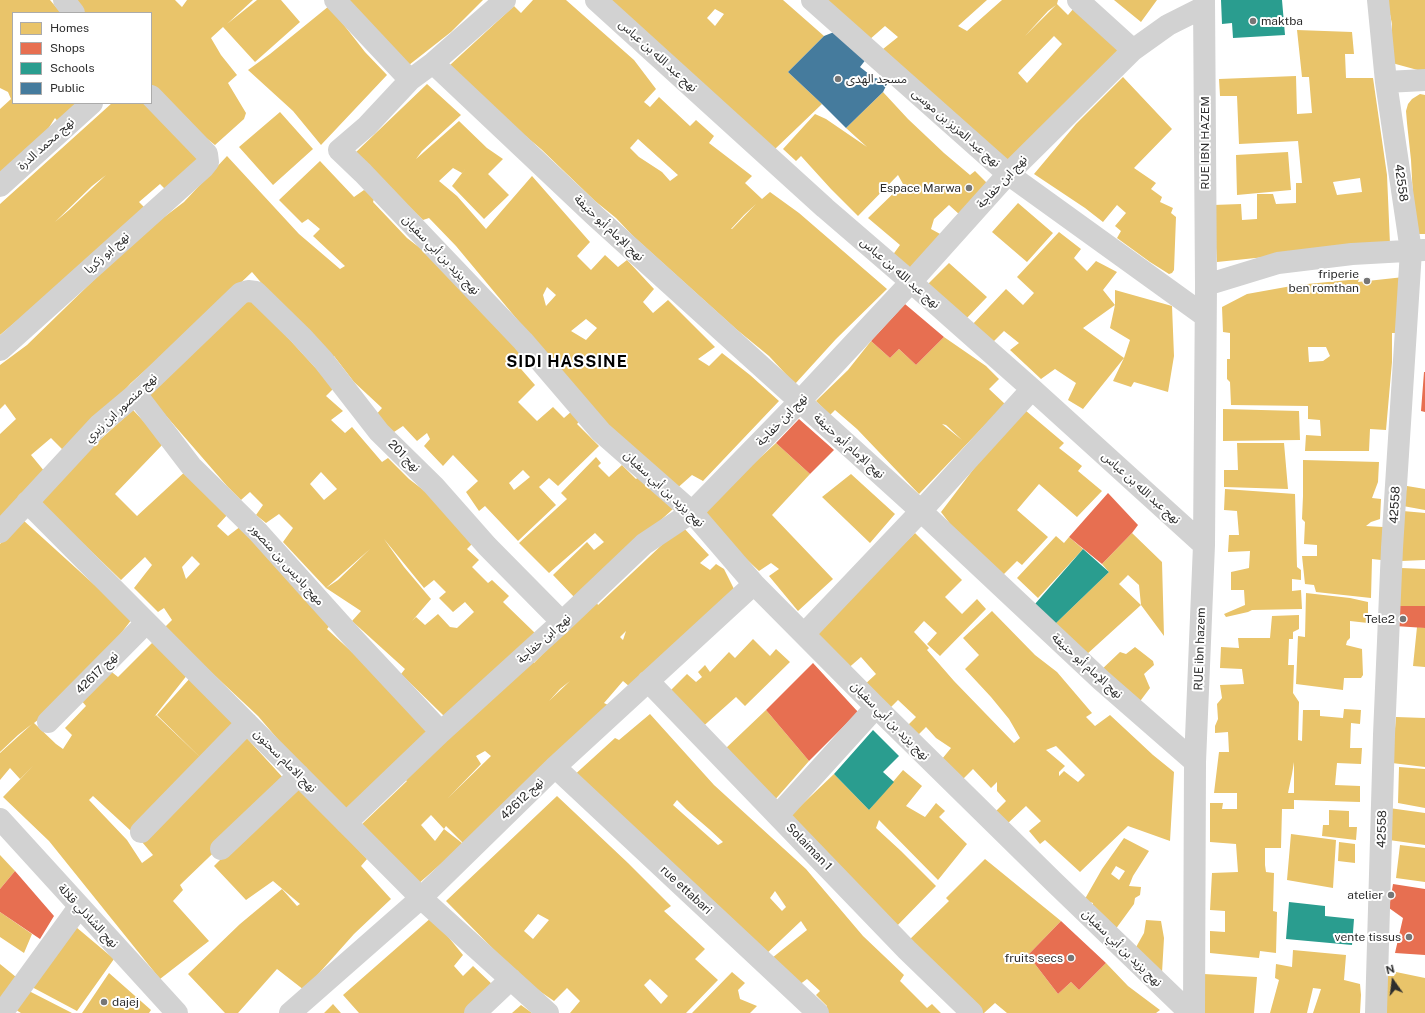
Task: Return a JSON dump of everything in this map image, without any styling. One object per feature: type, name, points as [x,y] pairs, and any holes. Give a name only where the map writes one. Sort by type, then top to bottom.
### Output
[{"type":"street","points":[[64,0],[73,12]]},
{"type":"street","points":[[335,0],[410,80]]},
{"type":"street","name":"نهج يزيد بن أبي سفيان","points":[[506,0],[480,20],[433,63],[410,80],[366,126],[339,150],[363,173],[523,341],[601,432],[692,512],[754,584],[876,707],[1190,1013]]},
{"type":"street","name":"نهج عبد الله بن عباس","points":[[596,0],[825,208],[1032,389],[1204,545]]},
{"type":"street","name":"نهج عبد العزيز بن موسى","points":[[812,0],[1008,174],[1205,316]]},
{"type":"street","points":[[1078,0],[1132,50]]},
{"type":"street","name":"42558","points":[[1376,1013],[1386,696],[1393,540],[1418,250],[1386,82],[1378,0]]},
{"type":"street","name":"نهج ابن خفاجة","points":[[346,823],[644,544],[692,512],[800,401],[911,282],[1008,174],[1132,50],[1168,25],[1204,4]]},
{"type":"street","name":"RUE IBN HAZEM","points":[[1204,4],[1206,285]]},
{"type":"street","name":"نهج الإمام أبو حنيفة","points":[[433,63],[595,216],[921,511],[1090,669],[1195,762]]},
{"type":"street","points":[[1386,82],[1425,80]]},
{"type":"street","name":"نهج ابو زكريا","points":[[0,350],[208,162],[208,154],[152,97]]},
{"type":"street","name":"نهج محمد الدرة","points":[[0,186],[91,104]]},
{"type":"street","points":[[1206,285],[1278,263],[1352,254],[1418,250]]},
{"type":"street","name":"RUE ibn hazem","points":[[1194,1013],[1195,762],[1204,545],[1206,285]]},
{"type":"street","name":"نهج منصور ابن زيري","points":[[0,532],[99,425],[136,394],[241,293],[248,291]]},
{"type":"street","name":"نهج 201","points":[[248,291],[256,292],[302,336],[323,360],[379,432],[434,486],[487,546],[562,622]]},
{"type":"street","points":[[804,634],[921,511],[1032,389]]},
{"type":"street","name":"مهج باديس بن منصور","points":[[136,394],[192,466],[258,532],[355,640],[442,732]]},
{"type":"street","name":"نهج الامام سحنون","points":[[27,502],[420,898],[548,1013]]},
{"type":"street","name":"نهج 42612","points":[[290,1013],[420,898],[555,767],[754,584]]},
{"type":"street","name":"نهج 42617","points":[[48,722],[146,623]]},
{"type":"street","name":"Solaiman 1","points":[[648,681],[907,950],[972,1013]]},
{"type":"street","points":[[778,815],[876,707]]},
{"type":"street","points":[[141,832],[247,723]]},
{"type":"street","name":"rue ettabari","points":[[555,767],[818,1013]]},
{"type":"street","points":[[221,849],[299,775]]},
{"type":"street","name":"نهج الشادلي قلالة","points":[[0,820],[170,1010]]},
{"type":"street","points":[[2,1013],[79,907]]},
{"type":"street","points":[[475,1013],[511,979]]},
{"type":"building: Homes","points":[[0,0],[50,0],[60,12],[12,12],[12,104],[81,104],[59,123],[55,118],[41,140],[0,176],[0,109],[11,99],[8,92],[0,88]]},
{"type":"building: Homes","points":[[73,0],[175,0],[182,7],[187,0],[253,0],[227,24],[257,0],[281,0],[300,22],[255,62],[223,27],[211,38],[221,55],[237,75],[228,83],[246,113],[244,119],[215,145],[200,133],[188,119],[152,85],[152,12],[83,12]]},
{"type":"building: Homes","points":[[348,0],[483,0],[451,32],[409,65]]},
{"type":"building: Homes","points":[[533,0],[566,0],[634,60],[656,89],[644,102],[650,107],[659,97],[690,126],[696,120],[714,136],[709,143],[752,176],[745,183],[762,199],[770,192],[799,213],[887,289],[836,339],[795,384],[769,356],[736,329],[633,236],[616,218],[595,201],[541,149],[510,123],[450,65],[514,6],[521,13]],"holes":[[[638,139],[678,175],[670,181],[662,172],[639,157],[630,148]],[[756,204],[732,229],[731,229],[744,215]]]},
{"type":"building: Homes","points":[[607,0],[783,0],[824,36],[788,72],[822,104],[775,149]],"holes":[[[715,9],[724,14],[715,26],[707,18]]]},
{"type":"building: Homes","points":[[825,0],[987,0],[958,26],[967,31],[1002,0],[1058,0],[1057,4],[1068,15],[1074,8],[1124,48],[1007,163],[883,49],[898,37],[885,26],[869,40]],"holes":[[[1056,5],[1025,36],[1048,11]],[[1054,36],[1062,44],[1027,83],[1018,73]]]},
{"type":"building: Homes","points":[[1114,0],[1157,0],[1141,22]]},
{"type":"building: Homes","points":[[1387,0],[1425,0],[1425,72],[1392,63],[1392,24]]},
{"type":"building: Homes","points":[[329,6],[365,52],[387,75],[321,145],[293,111],[248,70]]},
{"type":"building: Homes","points":[[1297,30],[1352,32],[1354,54],[1345,54],[1346,78],[1373,78],[1387,175],[1390,244],[1217,262],[1213,205],[1241,204],[1242,220],[1257,219],[1257,194],[1273,194],[1276,204],[1296,203],[1296,183],[1302,183],[1298,141],[1239,144],[1237,96],[1220,96],[1219,79],[1296,76],[1297,114],[1312,113],[1309,77],[1302,77]],"holes":[[[1360,178],[1362,192],[1337,195],[1333,182]]]},
{"type":"building: Homes","points":[[1123,77],[1172,129],[1134,168],[1156,183],[1151,189],[1162,197],[1160,202],[1173,208],[1171,213],[1176,217],[1174,270],[1169,274],[1117,238],[1121,231],[1115,226],[1126,213],[1117,205],[1103,222],[1085,208],[1034,174],[1076,124]]},
{"type":"building: Homes","points":[[427,84],[461,115],[422,151],[416,159],[459,121],[487,148],[503,159],[488,174],[509,195],[484,219],[452,186],[466,168],[462,173],[453,168],[439,181],[457,196],[486,229],[532,176],[590,242],[577,256],[591,270],[605,255],[618,267],[627,260],[654,289],[643,302],[653,313],[668,300],[715,347],[698,359],[709,366],[722,353],[750,375],[779,401],[703,481],[692,475],[674,491],[620,443],[456,246],[429,218],[423,220],[354,154]],"holes":[[[547,287],[556,295],[546,306],[543,295]],[[586,319],[597,328],[586,340],[571,331]]]},
{"type":"building: Homes","points":[[883,92],[908,119],[944,153],[970,175],[975,171],[988,184],[960,215],[949,205],[934,219],[931,229],[942,235],[909,272],[892,256],[900,245],[868,218],[903,184],[898,175],[858,216],[801,156],[796,161],[783,149],[815,114],[826,119],[867,147],[846,128]]},
{"type":"building: Homes","points":[[1420,94],[1425,95],[1425,234],[1415,234],[1411,160],[1406,111],[1408,104],[1412,99]]},
{"type":"building: Homes","points":[[111,104],[144,104],[205,156],[167,191],[160,184],[139,202],[148,211],[0,335],[0,204]],"holes":[[[106,175],[69,210],[55,222],[92,186]]]},
{"type":"building: Homes","points":[[280,112],[313,149],[273,185],[239,147]]},
{"type":"building: Homes","points":[[1288,152],[1291,190],[1237,195],[1236,155]]},
{"type":"building: Homes","points":[[227,156],[299,234],[340,269],[345,266],[313,236],[320,229],[308,219],[302,223],[279,200],[320,161],[354,197],[364,190],[375,196],[373,202],[407,238],[464,282],[523,352],[514,361],[535,385],[518,402],[537,421],[553,407],[564,418],[573,410],[582,418],[577,424],[599,446],[558,486],[549,478],[539,487],[556,505],[518,541],[485,506],[479,511],[466,492],[478,481],[453,455],[443,466],[424,446],[430,439],[427,433],[417,441],[403,426],[391,434],[374,417],[382,408],[354,382],[334,356],[331,358],[289,315],[252,272],[207,315],[131,383],[101,416],[64,451],[51,438],[31,455],[45,472],[0,522],[0,434],[16,419],[5,404],[0,409],[0,365],[27,345],[138,237],[184,202]],"holes":[[[523,470],[530,477],[514,490],[509,483]]]},
{"type":"building: Homes","points":[[1018,203],[1053,233],[1027,262],[992,232]]},
{"type":"building: Homes","points":[[1059,232],[1081,249],[1074,258],[1087,271],[1096,261],[1117,272],[1103,290],[1115,305],[1083,328],[1124,358],[1083,409],[1068,400],[1076,383],[1055,369],[1041,379],[1010,350],[1019,343],[1004,331],[991,344],[971,326],[1006,289],[1023,305],[1034,293],[1017,277]]},
{"type":"building: Homes","points":[[949,263],[987,297],[964,321],[925,287]]},
{"type":"building: Homes","points":[[1404,277],[1400,333],[1392,333],[1392,362],[1386,430],[1370,429],[1369,451],[1305,451],[1306,435],[1321,436],[1320,420],[1308,419],[1308,406],[1231,405],[1230,382],[1227,379],[1227,359],[1230,359],[1230,333],[1223,332],[1222,307],[1247,294],[1297,285],[1359,279],[1358,282]],"holes":[[[1308,347],[1326,347],[1330,356],[1323,361],[1309,362]]]},
{"type":"building: Homes","points":[[1115,290],[1172,306],[1174,356],[1168,392],[1134,382],[1131,387],[1113,381],[1124,358],[1130,340],[1110,328],[1115,305]]},
{"type":"building: Homes","points":[[248,299],[268,316],[334,388],[326,396],[343,411],[331,420],[345,433],[352,427],[382,462],[388,458],[409,479],[439,502],[475,541],[467,549],[479,560],[472,567],[488,583],[492,580],[509,596],[503,602],[537,635],[444,716],[401,674],[405,669],[352,621],[361,611],[326,588],[283,542],[293,528],[279,514],[266,523],[256,515],[263,505],[250,492],[241,500],[148,395]],"holes":[[[321,472],[337,489],[324,500],[310,484]],[[384,539],[424,588],[434,580],[446,592],[439,598],[453,612],[465,602],[474,612],[457,628],[450,627],[438,614],[425,625],[416,617],[412,621],[431,599],[404,567]],[[370,549],[338,580],[326,588]]]},
{"type":"building: Homes","points":[[944,337],[986,366],[999,379],[989,389],[1005,404],[919,494],[857,429],[835,410],[830,415],[816,401],[848,370],[871,341],[890,358],[899,349],[916,365]],"holes":[[[942,424],[946,425],[962,440]]]},
{"type":"building: Homes","points":[[1223,409],[1299,411],[1300,440],[1223,441]]},
{"type":"building: Homes","points":[[133,410],[164,443],[115,494],[137,516],[188,469],[229,513],[217,526],[228,536],[241,526],[332,623],[327,629],[355,655],[430,733],[347,812],[287,750],[258,716],[164,628],[172,620],[164,608],[158,612],[134,588],[152,565],[145,557],[121,580],[40,502],[82,456]],"holes":[[[192,556],[200,564],[186,579],[182,567]]]},
{"type":"building: Homes","points":[[1025,410],[1064,443],[1059,448],[1082,466],[1078,471],[1102,491],[1077,517],[1039,484],[1017,510],[1048,537],[1022,565],[1017,561],[1000,578],[971,551],[941,512],[991,446]]},
{"type":"building: Homes","points":[[776,443],[810,474],[772,515],[833,579],[798,611],[769,576],[779,569],[771,563],[759,571],[737,550],[704,513],[738,478]]},
{"type":"building: Homes","points":[[1237,443],[1284,443],[1288,489],[1224,487],[1224,470],[1238,470]]},
{"type":"building: Homes","points":[[596,457],[601,463],[598,466],[609,477],[622,465],[636,479],[641,475],[673,509],[575,598],[553,575],[587,542],[594,550],[604,542],[595,533],[549,573],[519,543],[567,499],[561,493]]},
{"type":"building: Homes","points":[[1303,460],[1379,462],[1378,482],[1372,498],[1381,499],[1380,519],[1371,522],[1366,526],[1383,527],[1381,560],[1372,559],[1371,598],[1316,592],[1314,585],[1305,584],[1302,556],[1317,556],[1317,545],[1304,544],[1305,522],[1302,519]]},
{"type":"building: Homes","points":[[851,474],[895,514],[870,543],[822,497]]},
{"type":"building: Homes","points":[[1407,486],[1425,489],[1425,510],[1403,506]]},
{"type":"building: Homes","points":[[1225,489],[1295,494],[1297,567],[1301,570],[1301,580],[1292,579],[1292,591],[1301,590],[1302,609],[1252,610],[1226,617],[1224,614],[1245,605],[1244,590],[1231,590],[1231,572],[1249,568],[1250,551],[1228,552],[1229,535],[1239,535],[1237,511],[1224,510]]},
{"type":"building: Homes","points":[[1403,511],[1425,513],[1425,560],[1401,561]]},
{"type":"building: Homes","points":[[23,520],[132,619],[106,653],[48,712],[34,723],[56,744],[63,749],[72,735],[65,728],[86,706],[80,699],[108,669],[118,677],[155,640],[188,674],[154,717],[156,715],[203,760],[131,831],[93,796],[89,800],[127,840],[142,863],[153,855],[142,842],[243,734],[287,782],[180,885],[183,890],[173,901],[209,941],[160,979],[49,841],[3,797],[35,764],[20,779],[10,768],[0,780],[0,753],[32,724],[0,752],[0,544]]},
{"type":"building: Homes","points":[[682,526],[709,555],[700,563],[710,570],[716,564],[724,569],[734,589],[630,687],[623,681],[604,703],[612,707],[417,885],[359,827],[407,781],[403,778],[531,659],[534,663],[596,601],[598,605]],"holes":[[[626,631],[623,640],[620,637]],[[570,681],[549,701],[560,689]],[[485,751],[491,756],[448,798],[481,764],[476,756]],[[431,815],[444,829],[435,841],[421,825]],[[446,826],[463,843],[444,829]]]},
{"type":"building: Homes","points":[[915,533],[962,580],[945,597],[962,614],[977,599],[986,609],[940,656],[927,644],[937,633],[924,621],[914,632],[929,648],[927,650],[954,681],[1014,743],[1020,738],[1009,719],[965,669],[979,655],[963,638],[992,611],[1035,655],[1057,672],[1092,713],[1086,717],[1095,726],[1110,715],[1153,755],[1174,772],[1170,841],[1128,826],[1080,872],[1045,840],[1040,844],[1029,831],[1041,821],[1026,806],[1006,825],[994,813],[1006,801],[997,791],[997,782],[991,788],[973,769],[963,779],[942,759],[951,748],[936,738],[926,727],[916,737],[906,727],[916,717],[898,700],[886,712],[862,687],[876,674],[861,657],[845,671],[812,635]],"holes":[[[1056,746],[1085,775],[1078,782],[1064,771],[1059,776],[1059,772],[1065,766],[1046,750]]]},
{"type":"building: Homes","points":[[1132,533],[1162,562],[1164,636],[1141,605],[1086,655],[1054,625],[1109,572],[1102,564]],"holes":[[[1128,575],[1139,585],[1141,605],[1119,584]]]},
{"type":"building: Homes","points":[[1056,536],[1064,543],[1069,537],[1083,549],[1038,598],[1017,578]]},
{"type":"building: Homes","points":[[1401,568],[1425,569],[1425,606],[1398,606]]},
{"type":"building: Homes","points":[[1306,593],[1350,598],[1368,602],[1368,623],[1350,621],[1350,638],[1346,645],[1362,649],[1363,675],[1361,678],[1344,678],[1343,690],[1296,684],[1298,636],[1305,637]]},
{"type":"building: Homes","points":[[1299,615],[1299,629],[1293,632],[1293,639],[1289,639],[1288,665],[1294,665],[1293,693],[1299,702],[1298,740],[1302,741],[1303,710],[1320,710],[1320,716],[1343,718],[1344,709],[1361,710],[1360,724],[1351,723],[1350,748],[1362,748],[1361,764],[1337,763],[1335,785],[1360,786],[1360,802],[1294,800],[1294,809],[1282,809],[1281,848],[1265,848],[1266,872],[1274,873],[1273,911],[1277,912],[1276,953],[1260,951],[1259,958],[1210,953],[1210,931],[1225,932],[1225,911],[1210,910],[1212,873],[1238,872],[1236,844],[1210,842],[1210,803],[1223,803],[1222,809],[1237,809],[1237,793],[1214,793],[1219,752],[1229,752],[1228,732],[1215,733],[1215,726],[1218,719],[1217,704],[1222,698],[1220,685],[1244,684],[1242,669],[1220,668],[1221,647],[1239,648],[1238,638],[1270,638],[1272,616]],"holes":[[[1294,762],[1294,793],[1288,793]]]},
{"type":"building: Homes","points":[[1417,627],[1425,628],[1425,667],[1413,666]]},
{"type":"building: Homes","points":[[753,639],[770,656],[776,649],[790,662],[745,706],[736,697],[699,730],[666,695],[687,674],[696,682],[702,677],[698,672],[705,665],[710,672],[729,652],[735,658]]},
{"type":"building: Homes","points":[[1135,647],[1153,661],[1154,665],[1144,674],[1150,688],[1138,704],[1099,672],[1120,652],[1126,654]]},
{"type":"building: Homes","points":[[191,677],[237,722],[203,760],[157,715]]},
{"type":"building: Homes","points":[[766,710],[809,761],[773,802],[725,749]]},
{"type":"building: Homes","points":[[650,714],[714,785],[806,869],[863,936],[904,975],[900,981],[927,1008],[932,1004],[941,1013],[821,1013],[827,1006],[816,995],[820,991],[807,979],[795,988],[767,962],[807,930],[801,921],[764,956],[571,778],[615,738],[619,740]],"holes":[[[677,800],[687,810],[723,842],[718,845],[673,805]],[[775,891],[786,907],[782,911],[770,898]]]},
{"type":"building: Homes","points":[[1396,717],[1425,718],[1425,767],[1392,763]]},
{"type":"building: Homes","points":[[1399,767],[1425,769],[1425,808],[1398,803]]},
{"type":"building: Homes","points":[[903,770],[922,786],[906,806],[925,817],[936,803],[945,811],[939,817],[967,844],[938,880],[879,820],[876,828],[936,886],[893,930],[789,817],[834,774],[869,810]]},
{"type":"building: Homes","points":[[299,788],[367,859],[361,866],[391,899],[354,934],[304,990],[277,969],[238,1013],[225,1013],[188,974],[240,924],[282,889],[297,906],[300,904],[273,881],[246,900],[214,866],[260,820]]},
{"type":"building: Homes","points":[[557,796],[671,906],[664,911],[705,949],[695,959],[718,980],[686,1013],[570,1013],[580,1001],[567,988],[554,1001],[538,990],[510,966],[446,901]],"holes":[[[538,914],[549,920],[533,939],[524,931]],[[650,979],[668,996],[661,1004],[644,985]]]},
{"type":"building: Homes","points":[[1389,808],[1425,813],[1425,845],[1389,840]]},
{"type":"building: Homes","points":[[1329,810],[1349,811],[1349,827],[1357,827],[1356,840],[1322,836],[1323,825],[1329,825]]},
{"type":"building: Homes","points":[[1291,834],[1336,840],[1333,888],[1287,880]]},
{"type":"building: Homes","points":[[1124,838],[1149,851],[1133,876],[1129,886],[1141,887],[1140,895],[1135,898],[1134,904],[1115,930],[1092,910],[1093,903],[1082,900],[1086,897],[1102,869]],"holes":[[[1116,866],[1125,871],[1119,880],[1111,874]]]},
{"type":"building: Homes","points":[[1339,842],[1355,844],[1355,863],[1338,861]]},
{"type":"building: Homes","points":[[1400,845],[1425,848],[1425,882],[1396,878]]},
{"type":"building: Homes","points":[[0,855],[15,871],[0,889]]},
{"type":"building: Homes","points":[[985,859],[1061,921],[1028,955],[1058,994],[1071,982],[1079,990],[1106,963],[1128,986],[1160,1010],[1156,1013],[1007,1013],[995,1003],[984,1013],[981,1013],[906,943],[949,901],[946,898]]},
{"type":"building: Homes","points":[[0,912],[32,934],[24,953],[0,937]]},
{"type":"building: Homes","points":[[432,917],[463,955],[454,966],[463,976],[473,966],[495,987],[468,1013],[359,1013],[343,995]]},
{"type":"building: Homes","points":[[1146,920],[1161,921],[1164,938],[1162,973],[1135,949],[1144,933]]},
{"type":"building: Homes","points":[[76,927],[114,959],[77,1011],[30,986]]},
{"type":"building: Homes","points":[[1293,950],[1346,955],[1344,980],[1360,984],[1360,1013],[1313,1013],[1321,989],[1313,988],[1307,1013],[1270,1013],[1279,980],[1275,978],[1276,964],[1292,967]]},
{"type":"building: Homes","points":[[0,964],[16,977],[0,1002]]},
{"type":"building: Homes","points":[[732,972],[745,983],[738,990],[740,999],[757,1006],[750,1013],[692,1013]]},
{"type":"building: Homes","points":[[1396,972],[1425,978],[1425,1013],[1384,1013],[1387,976],[1394,976]]},
{"type":"building: Homes","points":[[109,973],[151,1010],[149,1013],[82,1013]]},
{"type":"building: Homes","points":[[1204,974],[1257,977],[1254,1013],[1203,1013]]},
{"type":"building: Homes","points":[[27,990],[72,1013],[21,1013],[13,1008]]},
{"type":"building: Homes","points":[[333,1004],[341,1013],[324,1013]]},
{"type":"building: Homes","points":[[521,1005],[532,1013],[512,1013]]},
{"type":"building: Shops","points":[[905,304],[944,337],[916,365],[899,349],[890,358],[871,341]]},
{"type":"building: Shops","points":[[1425,372],[1425,412],[1421,411]]},
{"type":"building: Shops","points":[[799,419],[834,450],[810,474],[776,443]]},
{"type":"building: Shops","points":[[1108,493],[1138,525],[1102,564],[1069,537]]},
{"type":"building: Shops","points":[[1398,606],[1425,606],[1425,628],[1395,626]]},
{"type":"building: Shops","points":[[813,663],[858,712],[809,761],[766,710]]},
{"type":"building: Shops","points":[[15,871],[54,916],[40,939],[0,912],[0,889]]},
{"type":"building: Shops","points":[[1393,884],[1425,889],[1425,955],[1395,953],[1403,918],[1389,908]]},
{"type":"building: Shops","points":[[1061,921],[1106,963],[1079,990],[1071,982],[1058,994],[1028,955]]},
{"type":"building: Schools","points":[[1221,0],[1282,0],[1285,35],[1233,38],[1232,23],[1222,24]]},
{"type":"building: Schools","points":[[1083,549],[1109,572],[1054,625],[1035,604]]},
{"type":"building: Schools","points":[[873,730],[899,756],[883,772],[894,782],[869,810],[834,774]]},
{"type":"building: Schools","points":[[1289,902],[1325,906],[1325,916],[1354,919],[1352,945],[1286,939]]},
{"type":"building: Public","name":"مسجد الهدى","points":[[834,32],[867,58],[860,67],[874,78],[889,80],[883,92],[846,128],[788,72],[824,36]]},
{"type":"place","name":"maktba","points":[[1253,21]]},
{"type":"place","name":"مسجد الهدى","points":[[838,79]]},
{"type":"place","name":"Espace Marwa","points":[[969,188]]},
{"type":"place","name":"friperie ben romthan","points":[[1367,281]]},
{"type":"place","name":"Tele2","points":[[1403,619]]},
{"type":"place","name":"atelier","points":[[1391,895]]},
{"type":"place","name":"vente tissus","points":[[1409,937]]},
{"type":"place","name":"fruits secs","points":[[1071,958]]},
{"type":"place","name":"dajej","points":[[104,1002]]},
{"type":"district","name":"SIDI HASSINE","points":[[567,362]]}]
